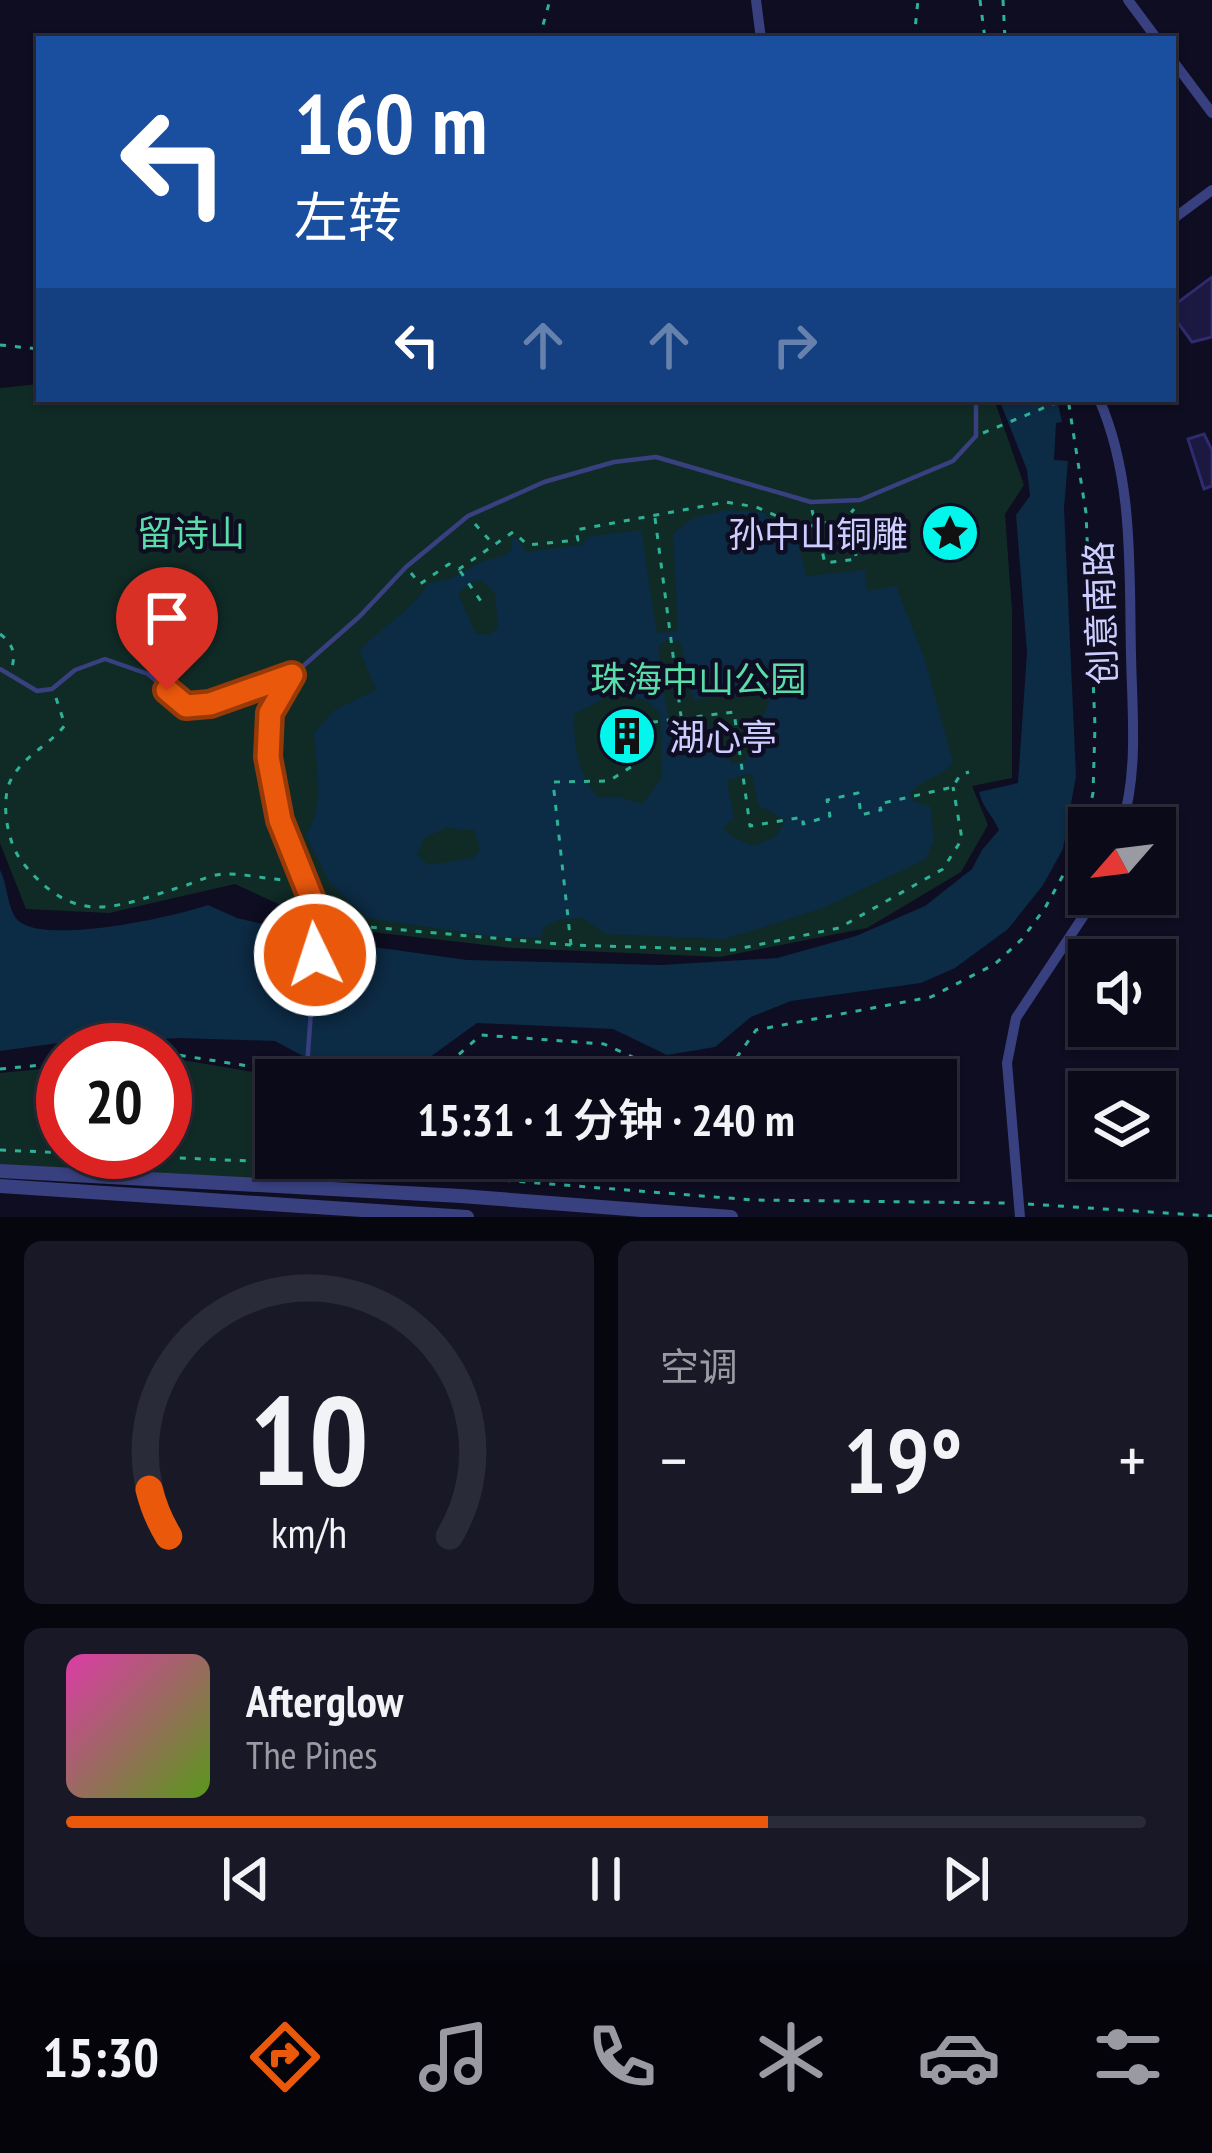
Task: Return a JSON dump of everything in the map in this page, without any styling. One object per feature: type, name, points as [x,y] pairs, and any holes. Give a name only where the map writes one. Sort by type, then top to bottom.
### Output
[{"type":"street","points":[[756,0],[760,36]]},
{"type":"street","points":[[1128,0],[1155,36]]},
{"type":"street","points":[[1176,65],[1212,113]]},
{"type":"street","points":[[1176,217],[1212,190]]},
{"type":"street","name":"创意南路","points":[[1101,402],[1118,456],[1128,527],[1133,745],[1127,807]]},
{"type":"street","points":[[1019,1210],[1007,1063],[1016,1018],[1084,915]]},
{"type":"street","points":[[0,1171],[299,1186],[731,1217]]},
{"type":"street","points":[[0,1186],[170,1198],[298,1214],[368,1211],[467,1217]]},
{"type":"street","points":[[298,1214],[299,1186]]},
{"type":"street","points":[[170,1198],[254,1217]]},
{"type":"street","points":[[346,1217],[368,1211]]},
{"type":"lane","points":[[307,1059],[318,915],[280,820],[268,757],[270,713],[292,675],[360,616],[406,567],[468,516],[544,482],[614,462],[656,458],[811,502],[860,500],[953,461],[976,436],[976,402]]},
{"type":"lane","points":[[0,668],[37,691],[52,689],[75,670],[105,659],[148,674],[186,706],[210,704],[292,675]]},
{"type":"lane","points":[[299,1186],[300,1179]]},
{"type":"path","points":[[540,36],[550,0]]},
{"type":"path","points":[[914,36],[918,0]]},
{"type":"path","points":[[980,0],[985,36]]},
{"type":"path","points":[[1003,0],[1005,36]]},
{"type":"path","points":[[0,345],[36,350]]},
{"type":"path","points":[[976,436],[1059,402]]},
{"type":"path","points":[[1067,402],[1086,513],[1095,726],[1090,807]]},
{"type":"path","points":[[459,569],[513,532],[527,545],[578,540],[576,530],[726,502],[756,507],[794,530],[846,519],[860,500]]},
{"type":"path","points":[[811,502],[825,563],[856,560],[846,519]]},
{"type":"path","points":[[468,516],[494,545]]},
{"type":"path","points":[[655,518],[681,718]]},
{"type":"path","points":[[406,567],[420,584],[448,564],[459,569],[485,607]]},
{"type":"path","points":[[0,634],[10,642],[15,656],[10,674]]},
{"type":"path","points":[[52,689],[65,724],[9,783],[5,815],[17,857],[40,884],[84,909],[110,908],[222,874],[303,880]]},
{"type":"path","points":[[637,724],[734,712],[751,826],[803,817],[803,824],[830,816],[827,800],[857,793],[861,815],[881,810],[879,804],[953,787]]},
{"type":"path","points":[[571,945],[554,782],[609,781],[637,764],[637,748]]},
{"type":"path","points":[[318,915],[369,927],[571,945],[733,950],[839,928],[943,869],[962,839],[953,787],[960,775],[969,772]]},
{"type":"path","points":[[735,1059],[756,1030],[931,998],[995,964],[1022,939],[1068,866]]},
{"type":"path","points":[[454,1059],[481,1035],[604,1044],[637,1059]]},
{"type":"path","points":[[192,1058],[255,1068]]},
{"type":"path","points":[[0,1069],[36,1066]]},
{"type":"path","points":[[0,1150],[255,1159]]},
{"type":"path","points":[[504,1179],[753,1201],[1212,1216]]},
{"type":"green space","name":"珠海中山公园","points":[[36,384],[36,402],[995,402],[1024,485],[1005,514],[1012,611],[1012,778],[972,786],[988,825],[961,872],[867,928],[720,957],[513,948],[328,927],[235,884],[109,913],[26,909],[0,843],[0,388]]},
{"type":"green space","points":[[192,1062],[255,1072],[255,1179],[294,1179],[294,1183],[192,1177]]},
{"type":"green space","points":[[36,1070],[36,1167],[0,1165],[0,1073]]},
{"type":"water","points":[[1000,402],[1058,402],[1062,422],[1056,423],[1054,460],[1068,461],[1064,508],[1076,776],[1063,849],[1043,885],[1008,929],[955,968],[921,983],[791,1001],[751,1017],[715,1047],[667,1055],[613,1029],[477,1023],[427,1059],[308,1059],[275,1041],[192,1038],[192,1023],[36,1023],[36,1046],[0,1051],[0,870],[16,918],[35,928],[112,926],[208,905],[237,918],[338,942],[467,960],[661,965],[777,958],[856,936],[925,906],[972,869],[999,830],[979,792],[1018,783],[1027,652],[1016,515],[1030,496],[1027,470]]},
{"type":"water","points":[[728,510],[762,512],[797,536],[806,576],[865,570],[867,591],[896,586],[924,657],[953,762],[910,795],[914,802],[930,806],[934,840],[926,859],[823,908],[723,939],[605,934],[583,918],[561,919],[544,927],[541,937],[496,937],[367,918],[330,883],[306,835],[318,799],[314,733],[333,711],[376,690],[360,650],[414,602],[428,583],[505,554],[517,538],[526,552],[582,545],[586,537],[641,530],[657,633],[678,631],[673,534],[693,518]],"holes":[[[482,580],[495,593],[498,628],[488,635],[476,634],[458,594],[471,582]],[[666,640],[679,641],[695,700],[759,692],[770,700],[765,713],[745,731],[750,750],[745,761],[732,764],[718,727],[669,725],[658,647]],[[607,697],[644,699],[660,713],[662,778],[642,804],[599,798],[592,789],[578,759],[574,714]],[[752,773],[758,805],[786,820],[776,836],[753,846],[732,837],[723,827],[734,819],[727,780]],[[446,828],[474,830],[480,849],[474,858],[429,865],[417,855],[424,838]]]},
{"type":"building","points":[[1212,277],[1212,337],[1192,342],[1176,320],[1176,304]]},
{"type":"building","points":[[1204,434],[1212,450],[1212,486],[1204,489],[1188,439]]},
{"type":"building","name":"湖心亭","points":[[636,715],[641,748],[620,750],[606,717]]},
{"type":"place","name":"孙中山铜雕","points":[[950,533]]},
{"type":"place","name":"湖心亭","points":[[627,736]]},
{"type":"route","points":[[167,690],[186,706],[210,704],[292,675],[270,713],[268,757],[280,820],[318,915],[315,955]]},
{"type":"park label","name":"留诗山","points":[[191,532]]}]
